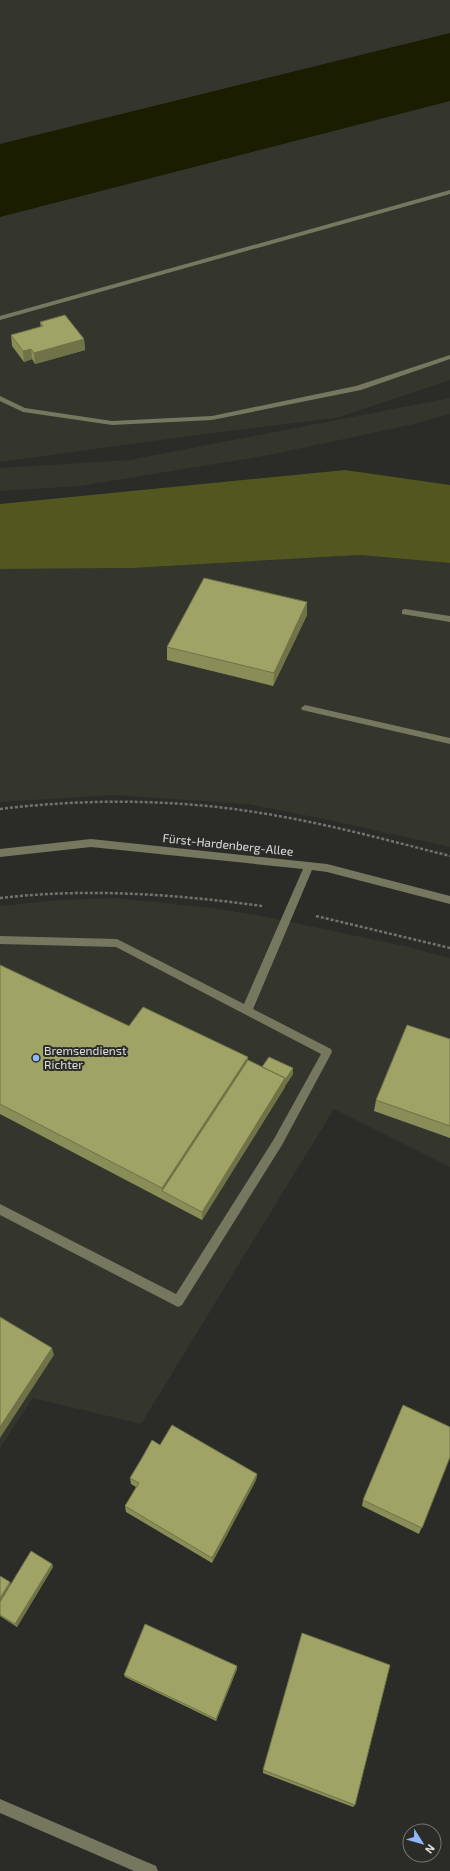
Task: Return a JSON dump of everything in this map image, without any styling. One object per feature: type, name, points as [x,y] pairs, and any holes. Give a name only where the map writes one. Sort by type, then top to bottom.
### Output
[{"type":"street","points":[[0,318],[450,192]]},
{"type":"street","points":[[2,401],[23,410],[112,423],[212,418],[358,388],[450,357]]},
{"type":"street","points":[[405,612],[450,619]]},
{"type":"street","points":[[305,708],[450,741]]},
{"type":"street","name":"Fürst-Hardenberg-Allee","points":[[0,853],[91,843],[327,868],[450,900]]},
{"type":"street","points":[[247,1010],[309,867]]},
{"type":"street","points":[[0,940],[117,943],[327,1052],[278,1142],[178,1301],[0,1209]]},
{"type":"street","points":[[0,1806],[151,1871]]},
{"type":"path","points":[[0,809],[36,804],[128,803],[196,806],[249,811],[312,823],[450,856]]},
{"type":"path","points":[[0,898],[28,894],[122,891],[226,900],[291,910],[450,948]]},
{"type":"shaded area","points":[[0,0],[450,0],[450,380],[336,418],[0,462]]},
{"type":"shaded area","points":[[450,33],[450,101],[0,217],[0,144]]},
{"type":"shaded area","points":[[450,398],[450,414],[410,425],[269,455],[80,486],[0,491],[0,468],[130,460]]},
{"type":"shaded area","points":[[360,555],[450,563],[450,847],[334,821],[247,804],[115,795],[0,802],[0,569],[133,568]]},
{"type":"shaded area","points":[[116,898],[211,908],[262,916],[404,946],[450,958],[450,1167],[334,1109],[141,1424],[33,1398],[0,1448],[0,906],[58,900]]},
{"type":"green space","points":[[345,470],[450,485],[450,563],[360,555],[133,568],[0,569],[0,504]]},
{"type":"building","points":[[65,315],[84,339],[34,353],[31,349],[23,351],[11,335],[43,326],[40,322]]},
{"type":"building","points":[[204,578],[307,602],[274,673],[167,647]]},
{"type":"building","points":[[0,965],[129,1026],[143,1007],[248,1057],[162,1188],[0,1104]]},
{"type":"building","points":[[407,1025],[450,1039],[450,1126],[376,1100]]},
{"type":"building","points":[[269,1057],[293,1068],[285,1080],[285,1078],[262,1067]]},
{"type":"building","points":[[248,1060],[285,1078],[202,1212],[162,1191]]},
{"type":"building","points":[[0,1317],[52,1348],[0,1427]]},
{"type":"building","points":[[403,1405],[450,1427],[450,1457],[422,1528],[363,1500]]},
{"type":"building","points":[[172,1425],[257,1474],[212,1558],[125,1506],[139,1483],[130,1478],[152,1440],[160,1445]]},
{"type":"building","points":[[31,1551],[52,1564],[15,1624],[0,1615],[0,1602]]},
{"type":"building","points":[[0,1576],[10,1582],[0,1598]]},
{"type":"building","points":[[145,1624],[237,1666],[216,1719],[124,1675]]},
{"type":"building","points":[[302,1633],[390,1665],[355,1805],[263,1770]]},
{"type":"place","name":"Bremsendienst Richter","points":[[36,1058]]}]
